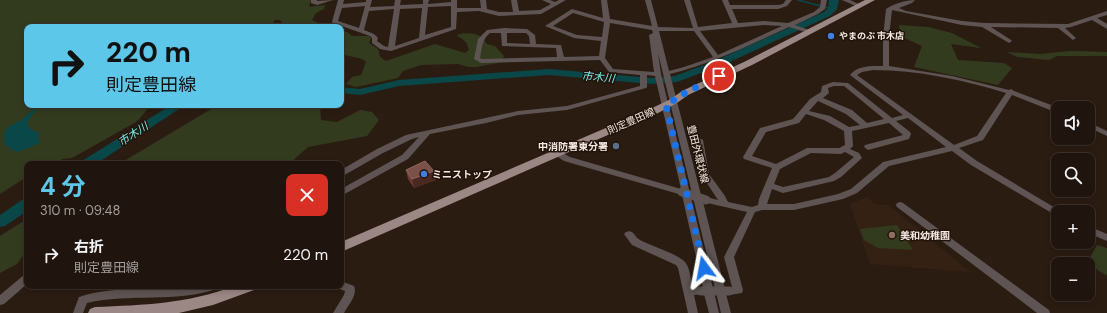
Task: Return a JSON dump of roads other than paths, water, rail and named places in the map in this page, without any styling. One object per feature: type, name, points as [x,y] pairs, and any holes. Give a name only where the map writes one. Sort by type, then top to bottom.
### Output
[{"type":"main road","name":"則定豊田線","points":[[344,247],[670,103],[685,93],[871,0]]},
{"type":"main road","points":[[95,313],[150,311],[171,308],[222,297],[242,289]]},
{"type":"street","points":[[314,0],[313,2],[317,3],[330,0]]},
{"type":"street","points":[[391,49],[398,0]]},
{"type":"street","points":[[483,0],[484,11]]},
{"type":"street","points":[[514,0],[516,13]]},
{"type":"street","points":[[545,0],[555,4]]},
{"type":"street","points":[[340,24],[335,22],[341,3],[368,4],[397,8],[425,3],[454,5],[499,14],[541,12],[562,0]]},
{"type":"street","points":[[604,0],[607,22],[602,58],[611,71],[643,78],[663,78],[716,57],[816,13],[824,3]]},
{"type":"street","name":"豊田外環状線","points":[[642,0],[652,28]]},
{"type":"street","name":"豊田外環状線","points":[[648,0],[653,40],[726,313]]},
{"type":"street","points":[[687,0],[696,29],[716,57]]},
{"type":"street","points":[[725,0],[736,25]]},
{"type":"street","points":[[728,7],[778,7],[785,5],[789,0]]},
{"type":"street","points":[[845,0],[860,6]]},
{"type":"street","points":[[886,68],[886,38],[889,11],[892,7],[910,2],[912,0]]},
{"type":"street","points":[[422,39],[425,3]]},
{"type":"street","points":[[361,32],[368,4]]},
{"type":"street","points":[[344,25],[372,35],[375,38],[374,42],[382,48],[391,49],[454,28],[454,5]]},
{"type":"street","points":[[892,7],[905,12],[962,23],[984,25],[1060,26],[1074,24],[1107,14]]},
{"type":"street","points":[[604,39],[576,37],[548,26],[572,11],[607,22],[652,28],[696,29],[776,22],[808,31]]},
{"type":"street","points":[[1092,18],[1107,27]]},
{"type":"street","points":[[984,25],[1009,41],[994,41]]},
{"type":"street","points":[[1060,26],[1073,38]]},
{"type":"street","points":[[504,30],[504,45],[559,46],[561,59]]},
{"type":"street","points":[[533,45],[532,35],[527,31],[489,31],[480,39],[477,59],[481,61],[602,58]]},
{"type":"street","points":[[998,35],[1015,37]]},
{"type":"street","points":[[1051,107],[1010,91],[979,82],[944,75],[886,68],[869,68],[856,72],[853,75],[974,163],[1051,209]]},
{"type":"street","points":[[344,172],[380,151],[409,137],[518,113],[567,108],[644,87],[643,78]]},
{"type":"street","points":[[777,167],[747,157],[747,155],[764,130],[796,122],[813,101],[825,93],[824,87],[843,83],[906,132],[906,137],[868,146]]},
{"type":"street","points":[[556,153],[567,158],[706,200],[757,209],[794,207],[840,197],[854,191],[886,164],[974,142],[980,138],[1010,91]]},
{"type":"street","points":[[818,98],[849,112],[865,125]]},
{"type":"street","name":"豊田外環状線","points":[[670,103],[714,313]]},
{"type":"street","points":[[805,112],[827,118],[848,130],[908,116]]},
{"type":"street","points":[[1095,128],[1107,134]]},
{"type":"street","points":[[688,290],[738,290],[729,257],[757,209],[777,167],[810,150],[837,151],[845,149],[849,146],[848,130]]},
{"type":"street","points":[[344,191],[405,157],[428,132]]},
{"type":"street","points":[[699,140],[705,174],[722,198],[724,204]]},
{"type":"street","points":[[769,185],[783,190],[835,177],[858,158],[856,155],[845,149]]},
{"type":"street","points":[[900,205],[1045,313]]},
{"type":"street","points":[[1095,232],[1107,238]]},
{"type":"street","points":[[630,234],[635,242],[679,262],[683,266],[693,313]]},
{"type":"street","points":[[0,301],[24,281]]},
{"type":"street","points":[[338,313],[349,296],[350,289],[344,286]]},
{"type":"street","points":[[78,313],[83,300],[96,296],[178,293],[198,289]]},
{"type":"water","points":[[33,110],[36,110],[27,123],[30,129],[39,133],[38,138],[40,143],[18,152],[10,149],[4,140],[7,128],[20,121]]},
{"type":"waterway","points":[[798,0],[832,9]]},
{"type":"waterway","name":"市木川","points":[[344,91],[360,92],[399,83],[549,72],[651,81],[677,79],[721,62],[827,14],[832,9],[834,0]]},
{"type":"waterway","name":"市木川","points":[[92,161],[174,108]]},
{"type":"waterway","name":"市木川","points":[[0,222],[24,206]]},
{"type":"place","name":"やまのぶ 市木店","points":[[831,36]]},
{"type":"place","name":"中消防署東分署","points":[[616,146]]},
{"type":"place","name":"ミニストップ","points":[[424,174]]},
{"type":"place","name":"美和幼稚園","points":[[892,235]]}]
